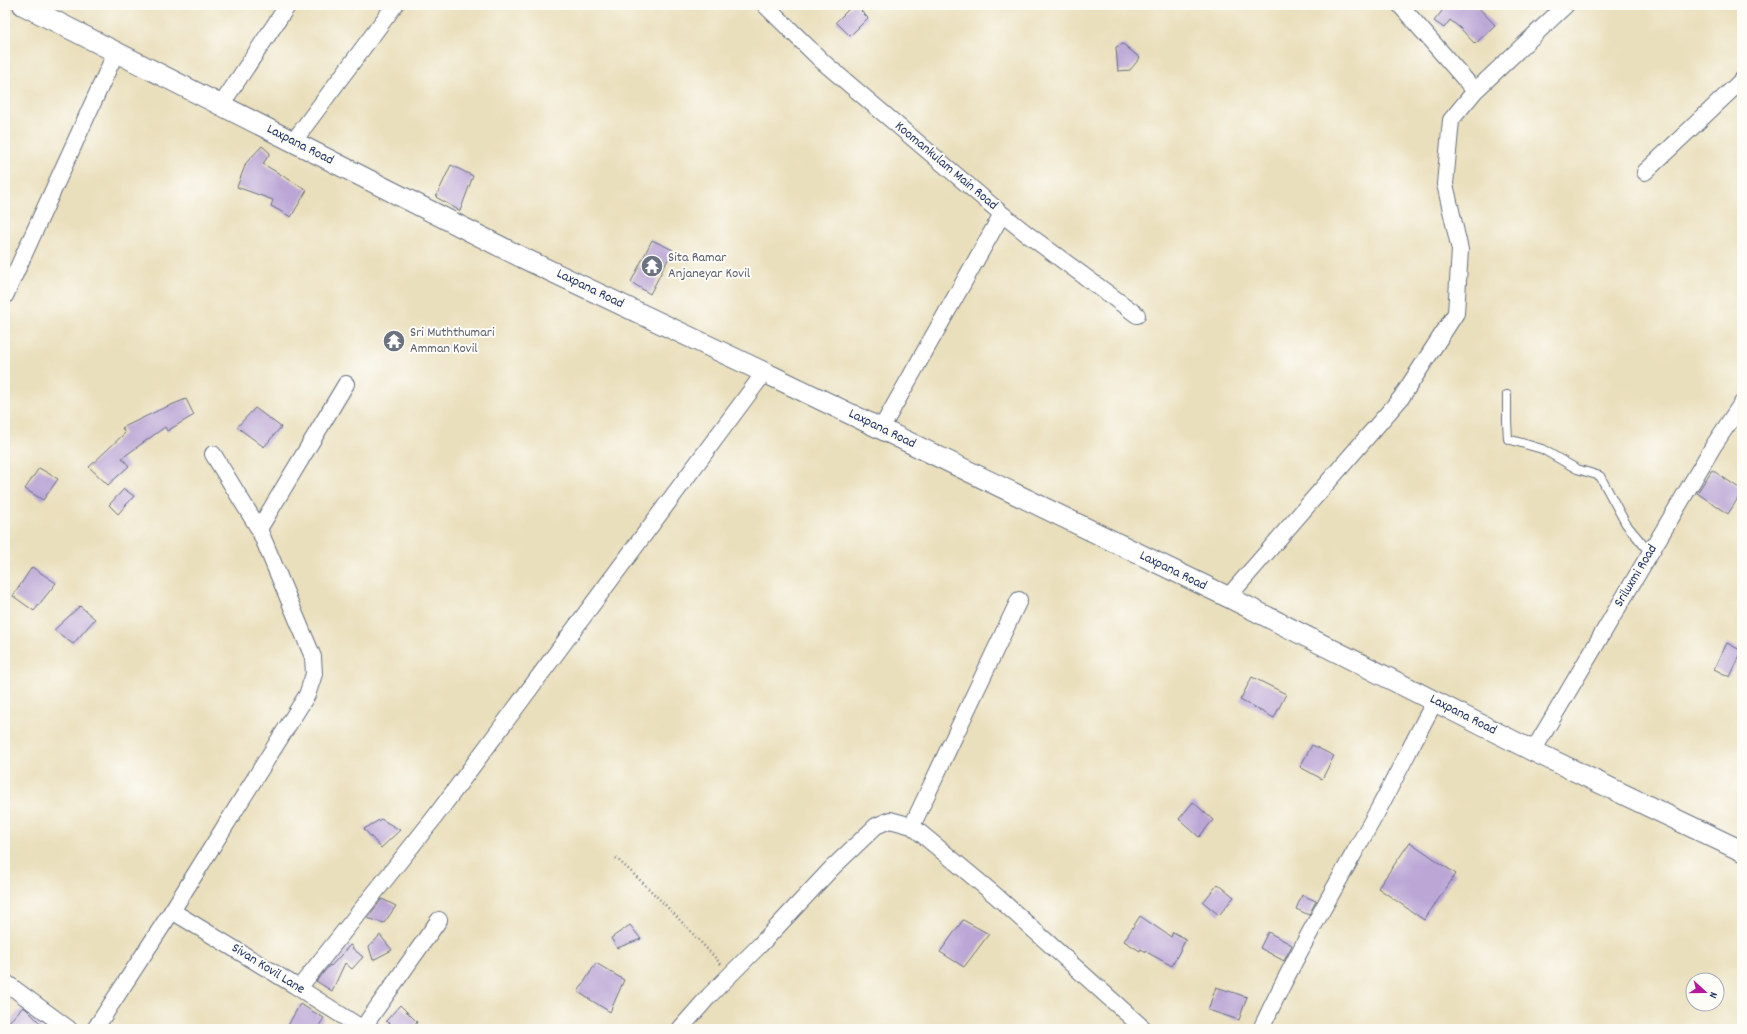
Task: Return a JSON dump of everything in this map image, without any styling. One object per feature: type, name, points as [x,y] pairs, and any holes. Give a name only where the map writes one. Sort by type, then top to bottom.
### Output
[{"type":"street","name":"Laxpana Road","points":[[22,5],[523,258],[1228,597],[1435,702],[1742,852]]},
{"type":"street","points":[[222,106],[288,5]]},
{"type":"street","points":[[293,142],[395,5]]},
{"type":"street","name":"Koomankulam Main Road","points":[[765,5],[823,62],[1002,214],[1137,315]]},
{"type":"street","points":[[1400,5],[1475,91]]},
{"type":"street","points":[[1228,597],[1401,398],[1456,313],[1460,250],[1445,184],[1452,120],[1475,91],[1566,5]]},
{"type":"street","points":[[5,296],[116,52]]},
{"type":"street","points":[[1645,172],[1742,80]]},
{"type":"street","points":[[881,429],[1002,214]]},
{"type":"street","points":[[299,988],[434,818],[764,373]]},
{"type":"street","points":[[259,529],[346,384]]},
{"type":"street","name":"Sriluxmi Road","points":[[1533,750],[1714,445],[1742,403]]},
{"type":"street","points":[[95,1029],[172,911],[307,695],[314,674],[313,657],[259,529],[214,454]]},
{"type":"street","points":[[912,826],[1019,600]]},
{"type":"street","points":[[1261,1029],[1282,983],[1378,810],[1435,702]]},
{"type":"street","points":[[687,1027],[730,975],[832,868],[876,826],[890,820],[912,826],[995,896],[1144,1029]]},
{"type":"street","name":"Sivan Kovil Lane","points":[[172,911],[299,988],[362,1029]]},
{"type":"street","points":[[362,1029],[439,920]]},
{"type":"street","points":[[5,982],[69,1029]]},
{"type":"lane","points":[[1507,394],[1508,439],[1542,449],[1577,469],[1600,476],[1626,524],[1650,553]]},
{"type":"path","points":[[616,858],[646,884],[730,975]]},
{"type":"building","points":[[853,5],[855,5],[868,18],[850,36],[836,22]]},
{"type":"building","points":[[1447,5],[1476,5],[1495,25],[1475,44],[1450,20],[1444,28],[1434,21]]},
{"type":"building","points":[[1123,44],[1140,58],[1130,70],[1118,71],[1116,47]]},
{"type":"building","points":[[262,146],[270,153],[263,164],[307,190],[291,217],[271,206],[273,200],[237,187],[246,163]]},
{"type":"building","points":[[451,165],[473,176],[460,211],[436,197]]},
{"type":"building","name":"Sita Ramar Anjaneyar Kovil","points":[[652,240],[673,250],[650,294],[631,282]]},
{"type":"building","points":[[186,399],[194,415],[167,431],[165,427],[122,458],[129,466],[108,485],[89,467],[125,433],[122,428]]},
{"type":"building","points":[[255,408],[281,427],[264,447],[237,427]]},
{"type":"building","points":[[39,468],[58,479],[43,500],[25,489]]},
{"type":"building","points":[[1712,470],[1742,490],[1728,514],[1697,493]]},
{"type":"building","points":[[124,489],[134,496],[118,514],[109,505]]},
{"type":"building","points":[[32,567],[56,583],[34,611],[13,596]]},
{"type":"building","points":[[80,606],[95,619],[73,644],[54,630]]},
{"type":"building","points":[[1727,643],[1742,651],[1730,677],[1714,669]]},
{"type":"building","points":[[1252,677],[1286,694],[1274,718],[1240,700]]},
{"type":"building","points":[[1312,745],[1334,756],[1322,779],[1300,767]]},
{"type":"building","points":[[1193,802],[1213,820],[1199,837],[1179,819]]},
{"type":"building","points":[[381,819],[400,830],[381,848],[364,829]]},
{"type":"building","points":[[1410,842],[1456,874],[1424,920],[1378,888]]},
{"type":"building","points":[[1218,884],[1234,897],[1219,915],[1203,902]]},
{"type":"building","points":[[1302,895],[1316,901],[1309,915],[1296,909]]},
{"type":"building","points":[[382,899],[396,906],[384,923],[367,918]]},
{"type":"building","points":[[1140,916],[1171,937],[1173,932],[1186,939],[1172,966],[1141,949],[1140,951],[1124,941]]},
{"type":"building","points":[[963,920],[989,934],[964,967],[940,952]]},
{"type":"building","points":[[630,925],[641,939],[617,948],[611,938]]},
{"type":"building","points":[[1268,932],[1292,945],[1284,961],[1260,948]]},
{"type":"building","points":[[380,935],[392,950],[373,960],[369,947]]},
{"type":"building","points":[[350,945],[363,957],[352,969],[345,963],[332,991],[316,981],[330,965],[331,966]]},
{"type":"building","points":[[596,963],[624,980],[610,1012],[578,992]]},
{"type":"building","points":[[1216,987],[1247,997],[1239,1020],[1208,1010]]},
{"type":"building","points":[[300,1004],[324,1018],[317,1029],[286,1029]]},
{"type":"building","points":[[400,1005],[417,1022],[413,1029],[397,1029],[386,1021]]},
{"type":"building","points":[[23,1007],[46,1029],[5,1029],[5,1026]]},
{"type":"place","name":"Sita Ramar Anjaneyar Kovil","points":[[652,266]]},
{"type":"place","name":"Sri Muththumari Amman Kovil","points":[[394,341]]}]
